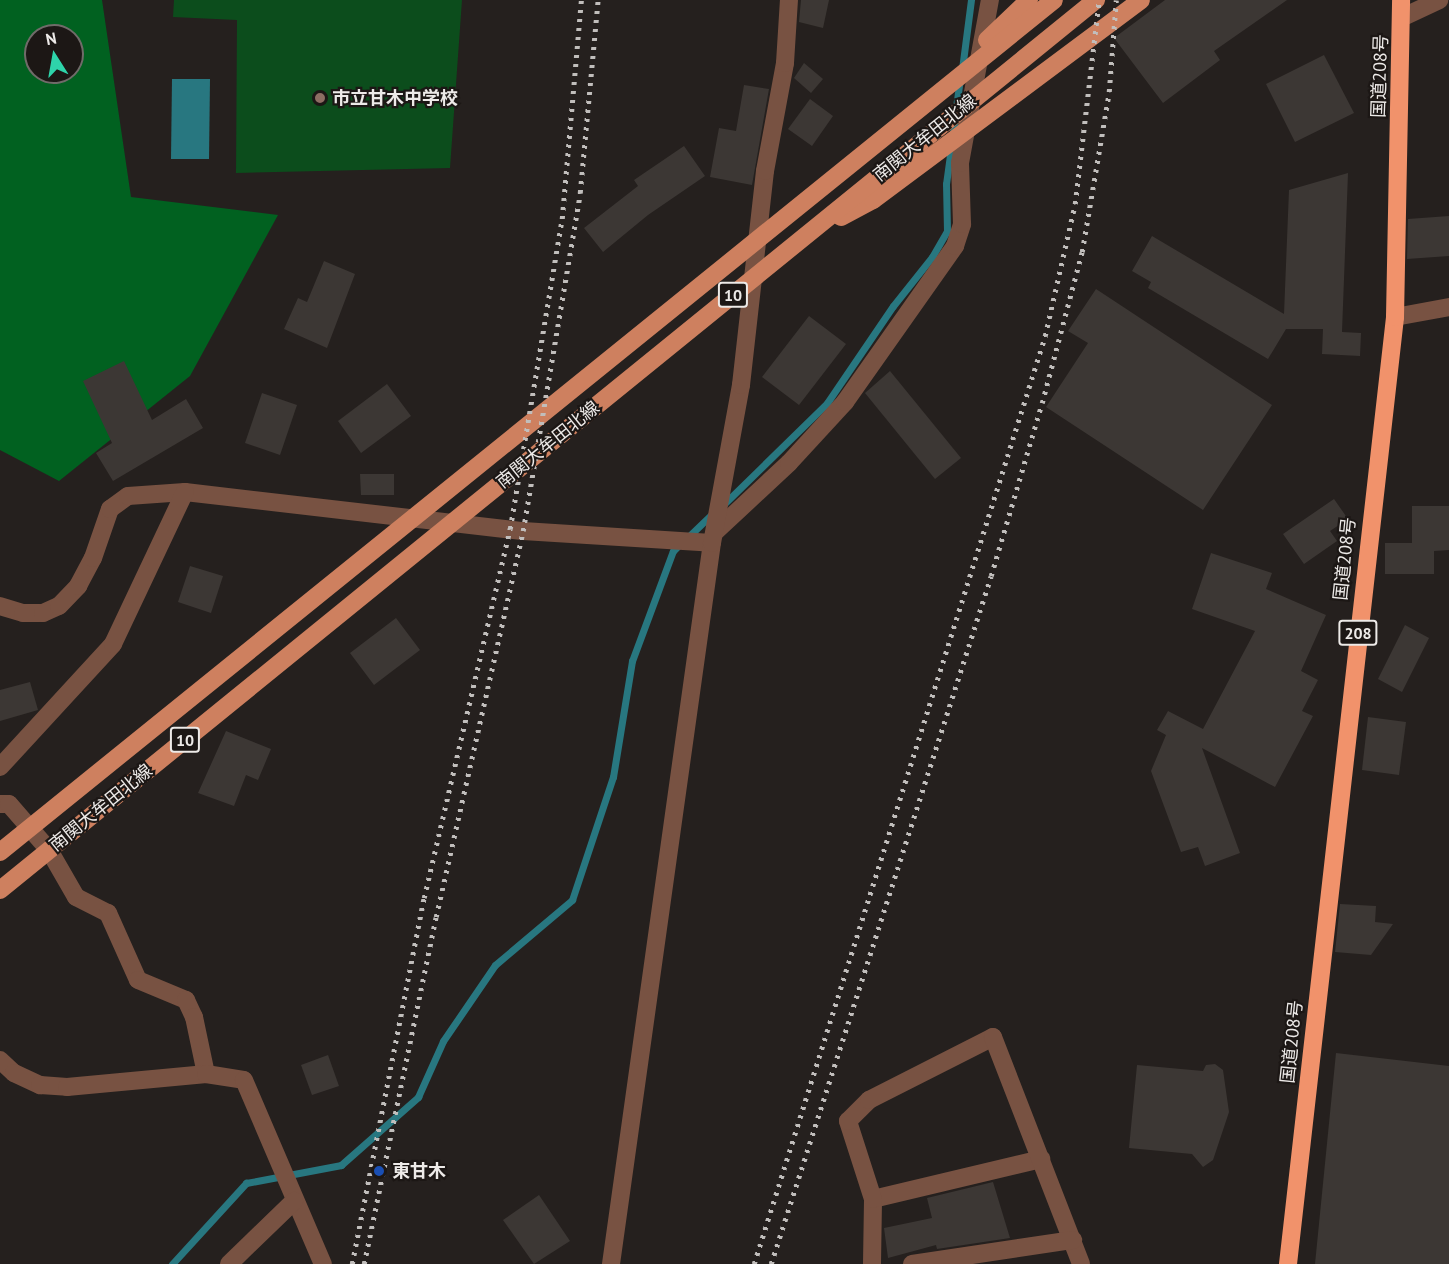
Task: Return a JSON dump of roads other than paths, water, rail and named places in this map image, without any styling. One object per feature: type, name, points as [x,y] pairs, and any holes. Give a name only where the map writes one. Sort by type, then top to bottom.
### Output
[{"type":"highway","name":"国道208号","points":[[1288,1264],[1395,317],[1402,8]]},
{"type":"main road","points":[[883,138],[1029,0]]},
{"type":"main road","name":"南関大牟田北線","points":[[0,852],[1054,0]]},
{"type":"main road","name":"南関大牟田北線","points":[[0,890],[1096,0]]},
{"type":"main road","points":[[808,233],[873,200],[1141,0]]},
{"type":"street","points":[[611,1264],[714,538],[741,385],[765,171],[785,63],[789,0]]},
{"type":"street","points":[[0,606],[33,613],[59,606],[78,586],[93,558],[110,509],[128,496],[185,492],[523,531],[714,538],[789,463],[845,402],[956,246],[962,224],[960,163],[990,0]]},
{"type":"street","points":[[1402,8],[1439,0]]},
{"type":"street","points":[[1395,317],[1449,307]]},
{"type":"street","points":[[0,767],[113,644],[185,492]]},
{"type":"street","points":[[0,804],[9,804],[49,850],[76,897],[108,913],[138,980],[186,1000],[195,1017],[206,1074]]},
{"type":"street","points":[[872,1264],[873,1199],[848,1121],[869,1100],[993,1037],[1081,1264]]},
{"type":"street","points":[[0,1060],[14,1073],[40,1085],[68,1087],[206,1074],[244,1080],[323,1264]]},
{"type":"street","points":[[873,1199],[1041,1159]]},
{"type":"street","points":[[229,1264],[294,1201]]},
{"type":"street","points":[[912,1264],[1073,1240]]},
{"type":"water","points":[[172,79],[210,79],[209,159],[171,159]]},
{"type":"waterway","points":[[962,69],[971,0]]},
{"type":"waterway","points":[[956,107],[960,80]]},
{"type":"waterway","points":[[725,503],[827,403],[893,306],[932,257],[947,231],[946,184],[955,118]]},
{"type":"waterway","points":[[687,538],[712,514]]},
{"type":"waterway","points":[[172,1264],[246,1183],[341,1165],[418,1097],[443,1041],[495,965],[572,900],[613,777],[632,661],[673,551],[679,545]]},
{"type":"railway","points":[[352,1264],[424,898],[510,529],[562,219],[581,0]]},
{"type":"railway","points":[[364,1264],[436,917],[523,531],[580,193],[598,0]]},
{"type":"railway","points":[[754,1264],[1045,336],[1075,204],[1099,0]]},
{"type":"railway","points":[[771,1264],[991,576],[1042,403],[1082,252],[1109,92],[1116,0]]},
{"type":"place","name":"市立甘木中学校","points":[[320,98]]},
{"type":"place","name":"東甘木","points":[[379,1171]]}]
